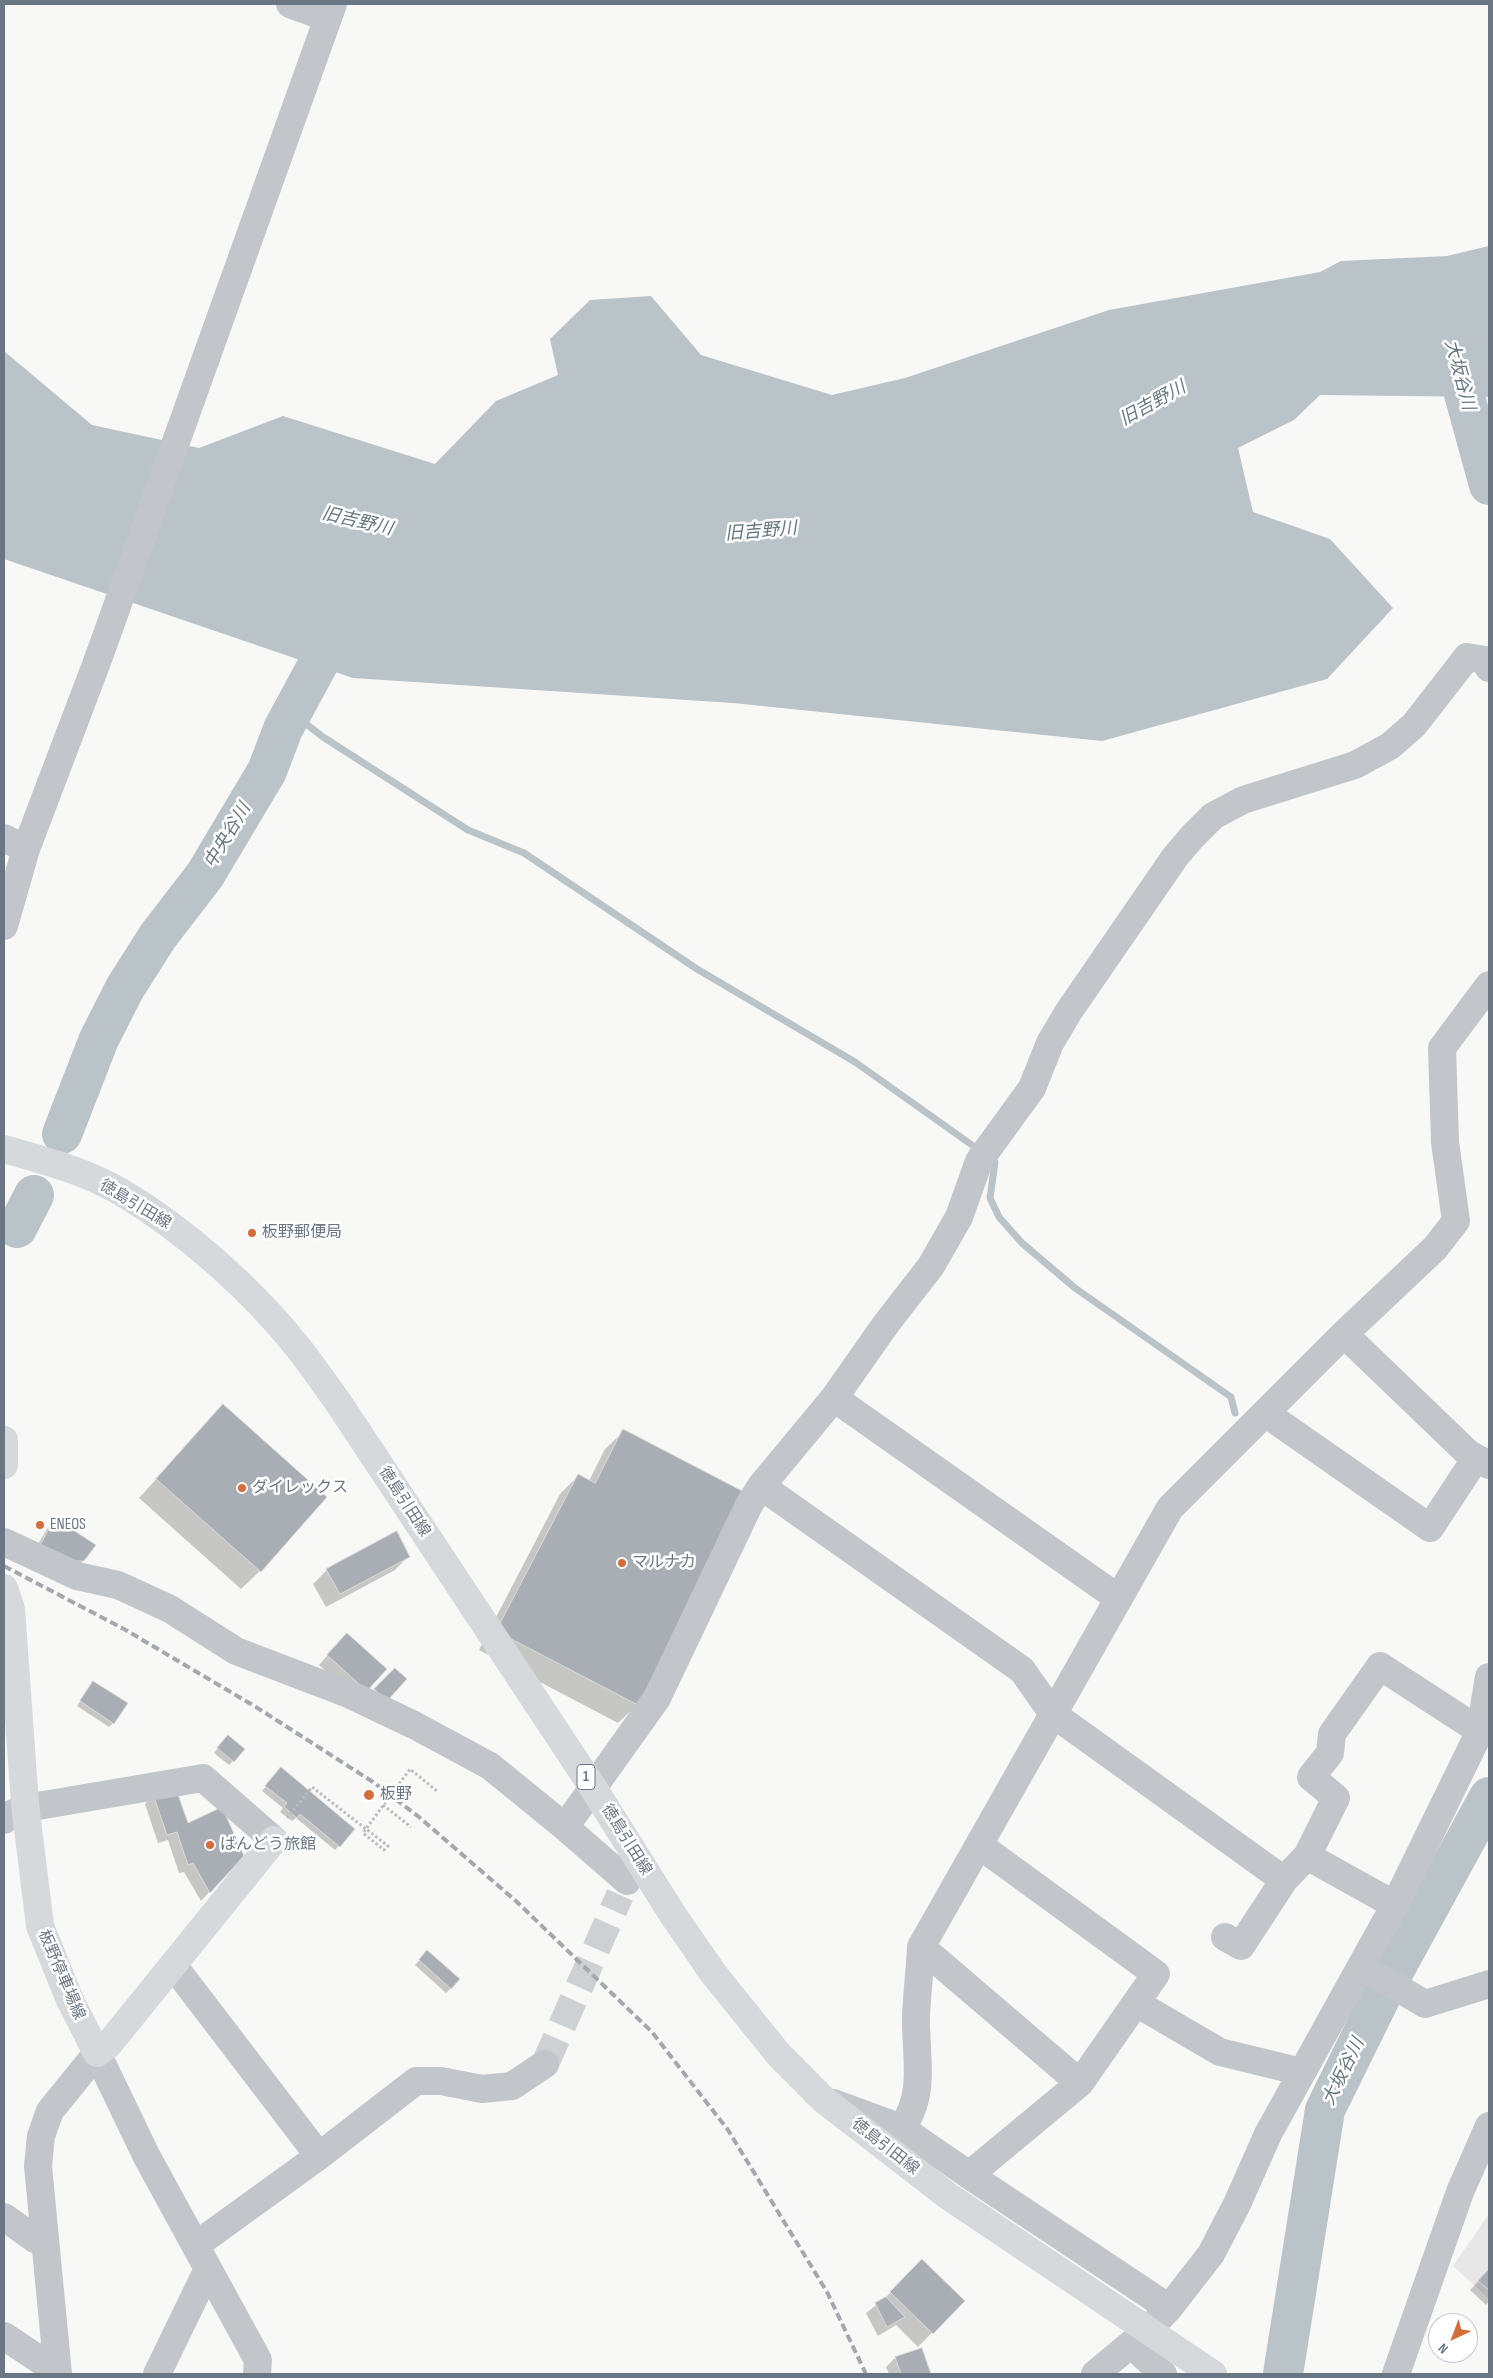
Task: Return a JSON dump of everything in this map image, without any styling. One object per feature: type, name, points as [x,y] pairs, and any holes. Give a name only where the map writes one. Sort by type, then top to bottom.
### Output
[{"type":"main road","name":"徳島引田線","points":[[4,1149],[66,1167],[120,1192],[188,1238],[255,1300],[299,1349],[340,1405],[592,1786],[673,1915],[713,1973],[779,2055],[824,2100],[948,2196],[1140,2337],[1214,2374]]},
{"type":"main road","points":[[4,1440],[4,1465]]},
{"type":"main road","name":"板野停車場線","points":[[4,1588],[11,1609],[15,1814],[40,1926],[70,2000],[97,2053]]},
{"type":"main road","points":[[97,2053],[109,2044],[273,1839]]},
{"type":"street","points":[[4,926],[15,844],[97,662],[327,19],[290,4]]},
{"type":"street","points":[[565,1827],[592,1786],[657,1698],[749,1505],[761,1486],[834,1398],[886,1324],[931,1266],[959,1217],[983,1155],[1032,1088],[1050,1043],[1069,1011],[1175,857],[1213,816],[1243,800],[1355,765],[1383,750],[1414,725],[1467,658],[1485,660],[1489,668]]},
{"type":"street","points":[[901,2128],[908,2120],[919,2084],[916,2018],[921,1947],[1170,1508],[1344,1334],[1435,1248],[1456,1221],[1445,1142],[1442,1048],[1489,985]]},
{"type":"street","points":[[1265,1413],[1430,1528],[1483,1461],[1469,1454],[1344,1334]]},
{"type":"street","points":[[834,1398],[1118,1598]]},
{"type":"street","points":[[761,1486],[1022,1670],[1053,1714],[1284,1880]]},
{"type":"street","points":[[4,1542],[77,1576],[118,1585],[170,1609],[236,1651],[351,1695],[414,1725],[490,1766],[565,1827],[623,1888],[673,1915]]},
{"type":"street","points":[[1225,1937],[1241,1946],[1284,1880],[1307,1856],[1336,1798],[1311,1777],[1330,1753],[1332,1734],[1380,1666],[1485,1724]]},
{"type":"street","points":[[1095,2374],[1140,2337],[1169,2308],[1211,2254],[1237,2204],[1268,2134],[1302,2072],[1365,1968],[1394,1905],[1485,1724],[1489,1677]]},
{"type":"street","points":[[15,1814],[203,1778],[273,1839]]},
{"type":"street","points":[[969,2175],[1080,2083],[1156,1974],[979,1845]]},
{"type":"street","points":[[1307,1856],[1394,1905]]},
{"type":"street","points":[[921,1947],[1080,2083]]},
{"type":"street","points":[[173,1965],[318,2156]]},
{"type":"street","points":[[1365,1968],[1425,2004],[1489,1984]]},
{"type":"street","points":[[1136,2003],[1220,2052],[1302,2072]]},
{"type":"street","points":[[58,2373],[38,2166],[41,2136],[50,2111],[97,2053],[147,2157],[258,2360],[257,2374]]},
{"type":"street","points":[[196,2245],[318,2156],[416,2081],[441,2081],[482,2089],[512,2086],[545,2064]]},
{"type":"street","points":[[824,2100],[901,2128],[1169,2308]]},
{"type":"street","points":[[1396,2374],[1460,2192],[1489,2126]]},
{"type":"street","points":[[4,2218],[35,2239],[44,2239]]},
{"type":"street","points":[[157,2374],[208,2270]]},
{"type":"street","points":[[4,2336],[58,2373]]},
{"type":"street","points":[[1140,2337],[1163,2374]]},
{"type":"path","points":[[273,1839],[312,1787],[371,1833],[388,1846],[384,1850],[363,1833],[385,1807],[410,1768],[437,1791]]},
{"type":"path","points":[[385,1807],[411,1827]]},
{"type":"shaded area","points":[[1489,2214],[1489,2299],[1453,2266]]},
{"type":"water","name":"旧吉野川","points":[[1489,246],[1489,397],[1320,395],[1294,420],[1238,448],[1253,512],[1330,539],[1393,608],[1327,679],[1102,741],[733,703],[353,678],[4,559],[4,351],[92,425],[199,448],[283,416],[435,464],[496,401],[558,375],[550,339],[590,300],[651,296],[701,355],[832,395],[905,378],[1109,310],[1320,272],[1341,261],[1447,256]]},
{"type":"building","name":"ダイレックス","points":[[223,1404],[327,1497],[261,1572],[156,1479]]},
{"type":"building","name":"マルナカ","points":[[623,1429],[748,1494],[638,1705],[496,1631],[578,1474],[595,1483]]},
{"type":"building","points":[[55,1518],[96,1545],[84,1561],[62,1561],[39,1548]]},
{"type":"building","points":[[397,1531],[410,1557],[340,1594],[326,1569]]},
{"type":"building","points":[[347,1633],[387,1669],[367,1691],[327,1655]]},
{"type":"building","points":[[395,1668],[407,1679],[387,1701],[374,1689]]},
{"type":"building","points":[[93,1681],[128,1703],[114,1724],[80,1701]]},
{"type":"building","points":[[228,1735],[245,1749],[234,1762],[217,1748]]},
{"type":"building","points":[[281,1767],[355,1829],[340,1847],[300,1814],[297,1818],[284,1807],[287,1803],[265,1786]]},
{"type":"building","name":"ばんどう旅館","points":[[175,1786],[188,1823],[222,1807],[244,1856],[210,1893],[193,1863],[188,1865],[177,1832],[167,1835],[153,1794]]},
{"type":"building","points":[[427,1950],[460,1979],[451,1989],[419,1960]]},
{"type":"building","points":[[922,2259],[965,2301],[933,2334],[890,2292]]},
{"type":"building","points":[[1489,2269],[1489,2290],[1478,2281]]},
{"type":"building","points":[[886,2297],[905,2317],[887,2327],[875,2303]]},
{"type":"building","points":[[922,2348],[931,2374],[901,2374],[895,2357]]},
{"type":"waterway","name":"大坂谷川","points":[[1450,343],[1489,485]]},
{"type":"waterway","name":"中央谷川","points":[[62,1134],[99,1039],[125,988],[158,936],[205,875],[267,771],[283,729],[343,618]]},
{"type":"waterway","points":[[292,713],[323,737],[468,830],[524,853],[697,969],[855,1062],[979,1150]]},
{"type":"waterway","points":[[988,1157],[995,1162],[990,1198],[999,1217],[1022,1243],[1075,1288],[1231,1397],[1235,1413]]},
{"type":"waterway","name":"中央谷川","points":[[17,1228],[34,1195]]},
{"type":"waterway","name":"大坂谷川","points":[[1283,2374],[1325,2110],[1389,1980],[1489,1797]]},
{"type":"tunnel","points":[[545,2064],[620,1895]]},
{"type":"railway","points":[[4,1566],[124,1629],[256,1707],[373,1782],[419,1817],[517,1902],[652,2032],[728,2130],[827,2292],[866,2374]]},
{"type":"place","name":"板野郵便局","points":[[252,1233]]},
{"type":"place","name":"ダイレックス","points":[[242,1488]]},
{"type":"place","name":"ENEOS","points":[[40,1525]]},
{"type":"place","name":"マルナカ","points":[[622,1563]]},
{"type":"place","name":"板野","points":[[369,1795]]},
{"type":"place","name":"ばんどう旅館","points":[[210,1845]]}]
